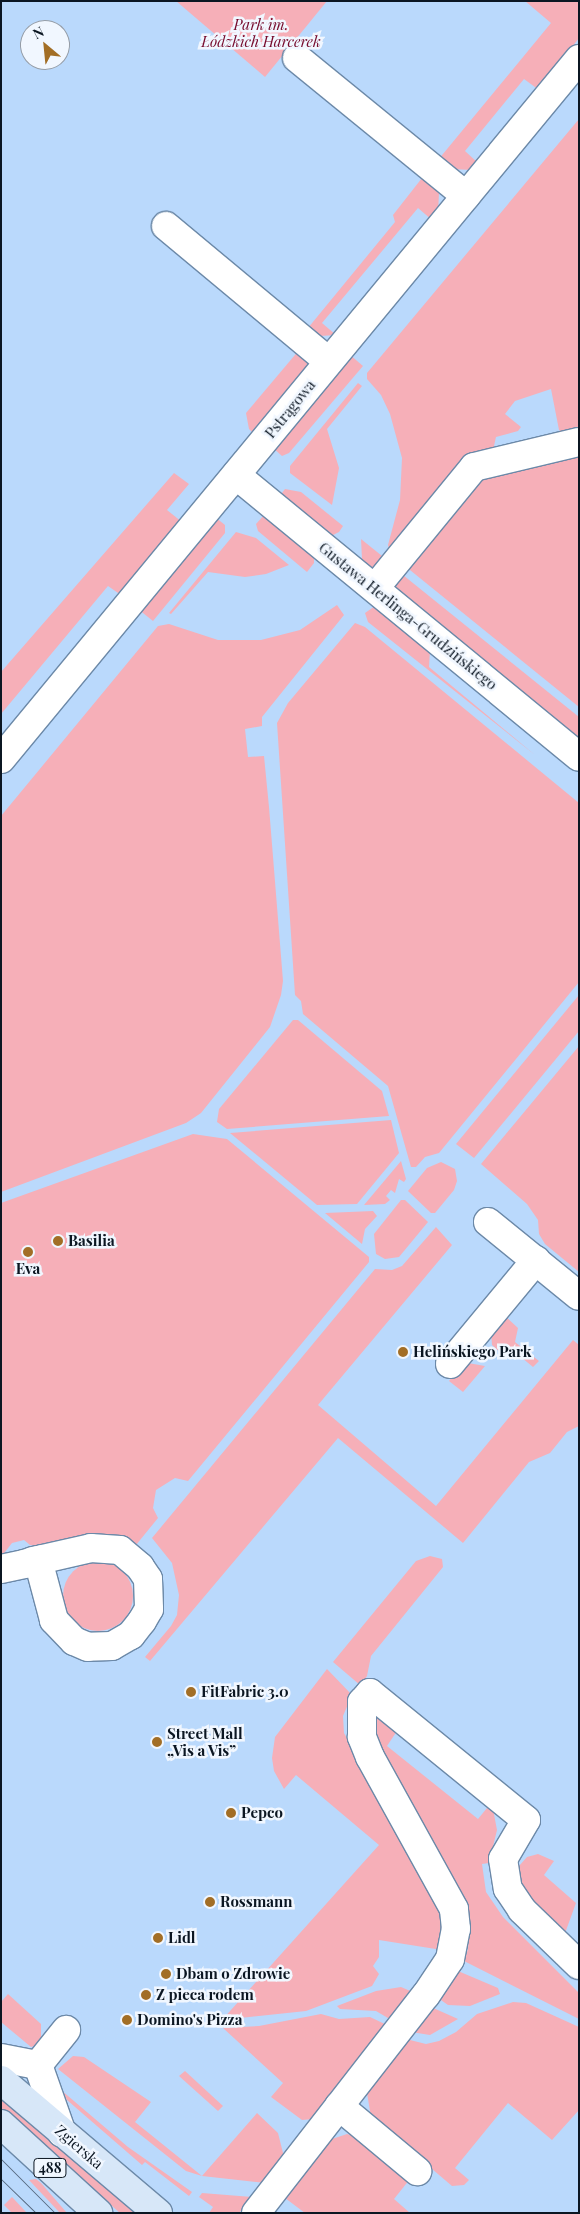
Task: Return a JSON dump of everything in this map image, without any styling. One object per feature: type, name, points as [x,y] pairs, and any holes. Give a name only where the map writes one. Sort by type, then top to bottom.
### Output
[{"type":"main road","name":"Zgierska","points":[[1,2080],[158,2213]]},
{"type":"main road","name":"488","points":[[1,2124],[98,2213]]},
{"type":"street","points":[[297,58],[466,196]]},
{"type":"street","name":"Pstrągowa","points":[[1,759],[579,59]]},
{"type":"street","points":[[166,226],[328,361]]},
{"type":"street","points":[[375,588],[474,467],[579,442]]},
{"type":"street","name":"Gustawa Herlinga-Grudzińskiego","points":[[236,475],[579,757]]},
{"type":"street","points":[[488,1222],[579,1296]]},
{"type":"street","points":[[450,1364],[536,1260]]},
{"type":"street","points":[[1,1569],[36,1560]]},
{"type":"street","points":[[256,2213],[445,1966],[456,1930],[454,1909],[440,1880],[370,1757],[362,1737],[362,1702],[370,1693],[526,1820],[503,1859],[508,1889],[522,1910],[579,1965]]},
{"type":"street","points":[[38,2065],[66,2030]]},
{"type":"street","points":[[1,2058],[38,2065]]},
{"type":"street","points":[[38,2065],[62,2133]]},
{"type":"street","points":[[339,2106],[417,2171]]},
{"type":"green space","name":"Park im. Łódzkich Harcerek","points":[[176,1],[327,1],[265,77]]},
{"type":"green space","points":[[525,1],[579,1],[579,38],[539,90],[524,79],[465,151],[478,163],[473,170],[450,169],[438,160],[551,23]]},
{"type":"green space","points":[[579,119],[579,436],[569,438],[559,430],[551,389],[515,401],[505,414],[521,427],[518,431],[496,437],[492,455],[390,552],[388,545],[400,500],[402,458],[390,414],[381,395],[367,379],[367,373]]},
{"type":"green space","points":[[422,178],[439,193],[438,213],[432,220],[418,208],[322,323],[336,335],[320,336],[308,328],[395,222],[393,215]]},
{"type":"green space","points":[[300,349],[307,357],[307,366],[254,434],[249,429],[246,413]]},
{"type":"green space","points":[[349,354],[363,366],[289,453],[282,456],[272,447]]},
{"type":"green space","points":[[358,383],[362,386],[327,429],[339,468],[332,505],[290,473],[290,466]]},
{"type":"green space","points":[[579,447],[579,707],[405,566],[471,480]]},
{"type":"green space","points":[[174,473],[189,484],[167,510],[182,522],[121,595],[108,586],[1,714],[1,672]]},
{"type":"green space","points":[[285,489],[301,492],[343,526],[339,532],[331,536],[279,497]]},
{"type":"green space","points":[[265,514],[314,556],[314,563],[307,572],[258,531],[256,524]]},
{"type":"green space","points":[[215,517],[225,525],[225,533],[153,621],[138,609]]},
{"type":"green space","points":[[236,532],[256,538],[289,565],[266,574],[245,577],[208,572],[171,614],[169,613]]},
{"type":"green space","points":[[361,539],[387,560],[374,570],[362,559]]},
{"type":"green space","points":[[398,571],[579,717],[579,744],[394,591],[392,581]]},
{"type":"green space","points":[[337,605],[344,615],[262,717],[262,726],[245,729],[248,757],[264,756],[269,807],[283,981],[281,995],[270,1027],[201,1113],[186,1123],[1,1192],[1,816],[158,626],[169,624],[218,640],[261,640],[300,630]]},
{"type":"green space","points":[[375,606],[430,650],[429,667],[535,755],[368,622],[365,613]]},
{"type":"green space","points":[[355,623],[365,627],[579,803],[579,982],[439,1153],[425,1157],[416,1167],[411,1167],[388,1086],[303,1014],[301,1001],[295,995],[277,723],[288,703]]},
{"type":"green space","points":[[579,995],[579,1031],[474,1158],[456,1144]]},
{"type":"green space","points":[[293,1020],[298,1020],[382,1091],[389,1116],[227,1129],[217,1122],[219,1109]]},
{"type":"green space","points":[[579,1046],[579,1272],[545,1244],[539,1234],[538,1220],[527,1204],[481,1164]]},
{"type":"green space","points":[[391,1120],[399,1153],[357,1204],[317,1205],[230,1133]]},
{"type":"green space","points":[[193,1134],[227,1139],[369,1257],[369,1262],[188,1481],[175,1478],[156,1490],[153,1508],[158,1518],[136,1545],[122,1538],[99,1534],[43,1547],[30,1545],[24,1540],[12,1543],[1,1557],[1,1203]]},
{"type":"green space","points":[[401,1161],[406,1179],[404,1182],[399,1179],[395,1193],[391,1190],[386,1196],[390,1200],[385,1204],[364,1205]]},
{"type":"green space","points":[[441,1162],[455,1169],[457,1181],[454,1190],[435,1213],[431,1213],[408,1191],[427,1168]]},
{"type":"green space","points":[[401,1200],[405,1200],[428,1222],[399,1257],[385,1259],[376,1254],[374,1234]]},
{"type":"green space","points":[[373,1211],[377,1216],[365,1229],[362,1244],[325,1213]]},
{"type":"green space","points":[[436,1227],[452,1245],[318,1405],[436,1506],[573,1340],[579,1345],[579,1426],[567,1432],[550,1453],[529,1462],[463,1543],[338,1438],[150,1661],[145,1657],[171,1626],[177,1615],[179,1595],[172,1563],[152,1538],[375,1269],[392,1270],[402,1266]]},
{"type":"green space","points":[[503,1314],[518,1328],[515,1342],[539,1361],[533,1367],[510,1348],[504,1356],[492,1345],[491,1331]]},
{"type":"green space","points":[[468,1363],[485,1366],[463,1392],[449,1381],[458,1369]]},
{"type":"green space","points":[[430,1556],[442,1559],[443,1567],[371,1656],[367,1676],[360,1685],[333,1662],[416,1561]]},
{"type":"green space","points":[[98,1561],[111,1564],[123,1571],[130,1583],[133,1596],[130,1609],[123,1621],[111,1628],[98,1631],[85,1628],[73,1621],[66,1609],[63,1596],[66,1583],[73,1571],[85,1564]]},
{"type":"green space","points":[[327,1669],[352,1695],[343,1716],[344,1733],[445,1919],[442,1950],[379,1940],[379,1957],[373,1966],[379,1974],[372,1986],[306,2011],[222,2020],[379,1845],[296,1775],[284,1789],[274,1771],[272,1758],[275,1737]]},
{"type":"green space","points":[[376,1714],[397,1731],[387,1746],[478,1819],[487,1808],[493,1809],[497,1830],[489,1863],[482,1864],[486,1892],[503,1917],[579,1993],[579,2019],[464,1961],[468,1949],[469,1928],[377,1746]]},
{"type":"green space","points":[[538,1854],[554,1861],[544,1875],[576,1903],[564,1936],[522,1892],[517,1871],[519,1866],[527,1857]]},
{"type":"green space","points":[[458,1971],[498,1988],[500,1994],[470,2006],[448,2005],[438,1998]]},
{"type":"green space","points":[[401,1987],[415,1993],[393,2021],[376,2011],[340,2009],[337,2006],[376,1991]]},
{"type":"green space","points":[[8,1994],[41,2024],[41,2037],[34,2046],[31,2047],[1,2022],[1,2002]]},
{"type":"green space","points":[[513,2002],[526,2003],[579,2027],[579,2110],[552,2140],[508,2103],[455,2168],[469,2180],[464,2185],[452,2186],[371,2117],[367,2093],[406,2039],[426,2044],[439,2041],[456,2032],[477,2014]]},
{"type":"green space","points":[[431,2007],[458,2019],[430,2035],[411,2032]]},
{"type":"green space","points":[[321,2014],[339,2019],[370,2017],[389,2026],[313,2119],[302,2120],[271,2097],[283,2083],[223,2028],[259,2026]]},
{"type":"green space","points":[[73,2056],[84,2057],[151,2102],[135,2122],[202,2176],[186,2171],[58,2069]]},
{"type":"green space","points":[[185,2071],[223,2106],[218,2111],[179,2076]]},
{"type":"green space","points":[[61,2090],[128,2147],[192,2192],[189,2196],[145,2162],[142,2165],[67,2100]]},
{"type":"green space","points":[[1,2097],[137,2213],[120,2213],[1,2108]]},
{"type":"green space","points":[[257,2113],[278,2133],[284,2157],[266,2183],[202,2176]]},
{"type":"green space","points":[[347,2134],[356,2137],[410,2179],[394,2199],[410,2213],[305,2213],[281,2195],[323,2142]]},
{"type":"green space","points":[[36,2179],[67,2213],[60,2213],[29,2180]]},
{"type":"green space","points":[[202,2193],[252,2197],[239,2213],[209,2213],[213,2207],[199,2197]]},
{"type":"green space","points":[[12,2197],[27,2213],[12,2213],[4,2205]]},
{"type":"tram line","points":[[1,2159],[55,2213]]},
{"type":"tram line","points":[[1,2179],[36,2213]]},
{"type":"place","name":"Basilia","points":[[58,1241]]},
{"type":"place","name":"Eva","points":[[28,1252]]},
{"type":"place","name":"Helińskiego Park","points":[[403,1352]]},
{"type":"place","name":"FitFabric 3.0","points":[[191,1692]]},
{"type":"place","name":"Street Mall „Vis a Vis”","points":[[157,1742]]},
{"type":"place","name":"Pepco","points":[[231,1813]]},
{"type":"place","name":"Rossmann","points":[[210,1902]]},
{"type":"place","name":"Lidl","points":[[158,1938]]},
{"type":"place","name":"Dbam o Zdrowie","points":[[166,1974]]},
{"type":"place","name":"Z pieca rodem","points":[[146,1995]]},
{"type":"place","name":"Domino's Pizza","points":[[127,2020]]}]
